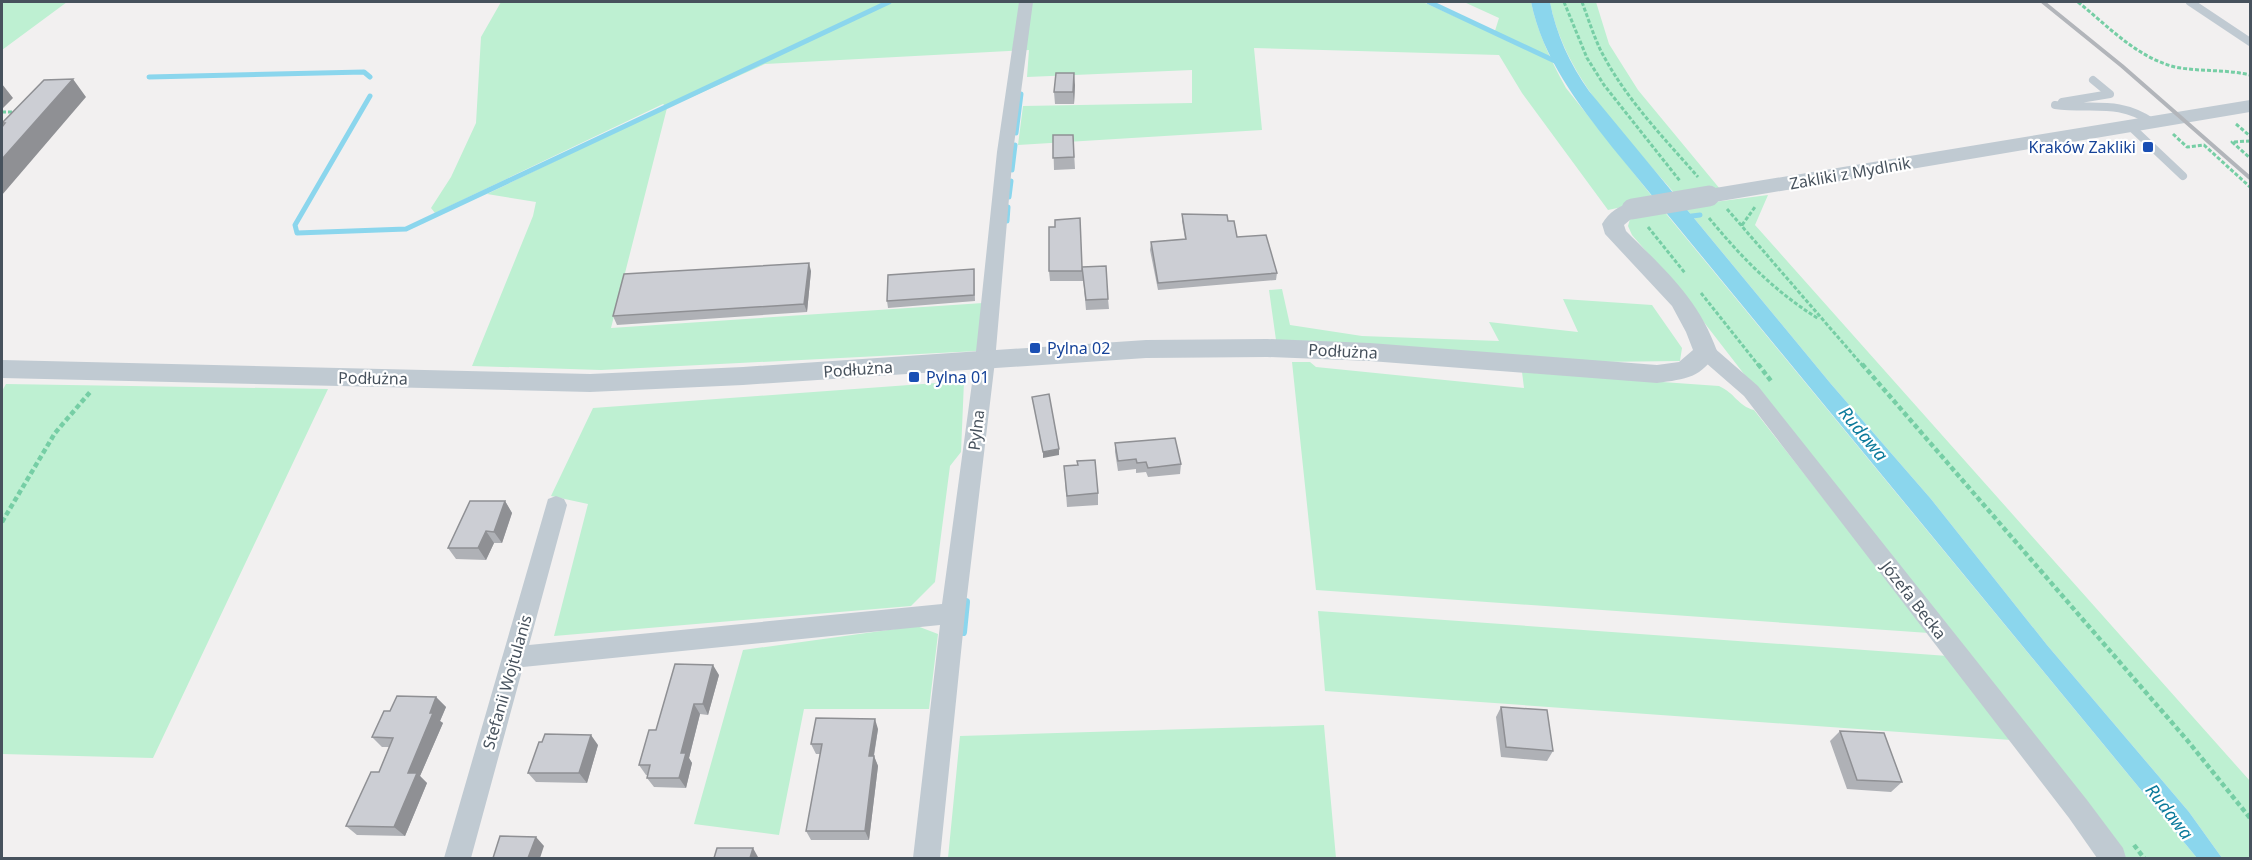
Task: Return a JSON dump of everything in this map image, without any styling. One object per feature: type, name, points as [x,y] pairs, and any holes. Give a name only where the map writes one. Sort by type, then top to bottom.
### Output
[{"type":"street","name":"Pylna","points":[[927,858],[953,613],[985,361],[1005,152],[1026,2]]},
{"type":"street","name":"Zakliki z Mydlnik","points":[[1705,351],[1699,328],[1678,295],[1616,234],[1613,224],[1621,215],[1632,209],[1711,203],[2130,126],[2159,125],[2243,111]]},
{"type":"street","name":"Podłużna","points":[[2,370],[590,383],[743,376],[1146,349],[1267,348],[1370,352],[1657,374],[1690,369],[1699,362],[1705,351]]},
{"type":"street","name":"Józefa Becka","points":[[1705,351],[1751,391],[2113,858]]},
{"type":"street","name":"Stefanii Wojtulanis","points":[[457,858],[556,505]]},
{"type":"street","points":[[514,657],[953,613]]},
{"type":"lane","points":[[2190,2],[2250,42]]},
{"type":"lane","points":[[2069,108],[2062,102],[2110,94],[2093,80]]},
{"type":"lane","points":[[2055,105],[2069,108],[2124,106],[2138,111],[2159,125]]},
{"type":"lane","points":[[2130,126],[2184,176]]},
{"type":"path","points":[[1564,2],[1587,58],[1604,85],[1686,189]]},
{"type":"path","points":[[1582,2],[1601,51],[1621,82],[1711,203],[1824,322],[2187,740],[2250,818]]},
{"type":"path","points":[[2078,2],[2150,58],[2178,68],[2233,70],[2250,75]]},
{"type":"path","points":[[2243,111],[2250,136]]},
{"type":"path","points":[[2,112],[22,112]]},
{"type":"path","points":[[2159,125],[2187,147],[2204,146],[2250,187]]},
{"type":"path","points":[[2250,141],[2232,142],[2250,159]]},
{"type":"path","points":[[1711,203],[1738,252],[1800,308],[1824,322]]},
{"type":"path","points":[[2,522],[55,433],[86,395],[112,372]]},
{"type":"green space","points":[[2,2],[67,2],[2,50]]},
{"type":"green space","points":[[501,2],[1423,2],[1494,34],[1499,18],[1464,2],[1531,2],[1545,46],[1566,88],[1655,200],[1608,210],[1522,93],[1499,55],[1254,48],[1262,130],[1018,145],[1023,106],[1192,103],[1192,70],[1027,77],[1029,50],[765,64],[667,108],[611,328],[983,303],[978,351],[601,370],[472,366],[533,216],[536,202],[487,194],[667,107],[663,104],[435,213],[431,208],[451,177],[476,123],[481,37]]},
{"type":"green space","points":[[1550,2],[1596,2],[1609,44],[1638,90],[1720,189],[1677,196],[1600,106],[1584,82],[1569,57]]},
{"type":"green space","points":[[1768,195],[1755,225],[2250,781],[2250,858],[2222,858],[2189,812],[2047,645],[1931,499],[1831,384],[1684,206]]},
{"type":"green space","points":[[1663,210],[2197,858],[2119,858],[1672,281],[1632,235],[1628,226],[1630,219]]},
{"type":"green space","points":[[1282,289],[1290,325],[1362,336],[1499,341],[1489,322],[1578,332],[1563,299],[1652,305],[1682,348],[1680,361],[1594,362],[1276,340],[1269,290]]},
{"type":"green space","points":[[1292,362],[1310,362],[1316,367],[1524,388],[1522,372],[1719,386],[1744,406],[1754,410],[1929,633],[1316,590]]},
{"type":"green space","points":[[964,381],[961,452],[950,466],[935,582],[911,606],[554,636],[588,504],[551,496],[593,408]]},
{"type":"green space","points":[[6,384],[328,389],[153,758],[2,754],[2,391]]},
{"type":"green space","points":[[1318,611],[1948,656],[2011,740],[1325,691]]},
{"type":"green space","points":[[917,626],[938,634],[929,709],[804,709],[779,835],[694,824],[743,650]]},
{"type":"green space","points":[[1324,725],[1336,858],[948,858],[960,736]]},
{"type":"water","name":"Rudawa","points":[[1531,2],[1550,2],[1565,48],[1589,91],[1831,384],[1931,499],[2047,645],[2189,812],[2222,858],[2197,858],[1612,147],[1563,79],[1536,23]]},
{"type":"building","points":[[1056,73],[1074,73],[1073,92],[1054,92]]},
{"type":"building","points":[[73,79],[2,159],[2,127],[5,123],[2,123],[44,80]]},
{"type":"building","points":[[1053,135],[1073,135],[1074,157],[1053,158]]},
{"type":"building","points":[[1182,214],[1227,215],[1228,221],[1234,221],[1237,237],[1266,235],[1277,273],[1158,283],[1151,242],[1186,239]]},
{"type":"building","points":[[1080,218],[1082,271],[1049,271],[1049,227],[1055,227],[1055,220]]},
{"type":"building","points":[[809,263],[804,304],[613,316],[624,274]]},
{"type":"building","points":[[1106,266],[1108,299],[1086,300],[1082,267]]},
{"type":"building","points":[[974,269],[974,295],[887,301],[888,275]]},
{"type":"building","points":[[1049,394],[1059,449],[1043,452],[1032,397]]},
{"type":"building","points":[[1175,438],[1181,464],[1148,468],[1146,462],[1137,463],[1136,459],[1118,461],[1115,443]]},
{"type":"building","points":[[1095,460],[1098,493],[1067,496],[1064,466],[1078,465],[1077,461]]},
{"type":"building","points":[[470,501],[505,501],[494,532],[486,531],[478,548],[448,548]]},
{"type":"building","points":[[675,664],[713,665],[703,704],[694,704],[681,753],[686,753],[679,778],[647,778],[650,765],[639,765],[649,730],[656,730]]},
{"type":"building","points":[[397,696],[436,697],[430,713],[433,713],[408,773],[417,773],[394,827],[346,826],[371,772],[379,772],[393,738],[372,737],[384,711],[390,711]]},
{"type":"building","points":[[1501,707],[1547,710],[1553,751],[1506,747]]},
{"type":"building","points":[[816,718],[875,719],[869,756],[874,756],[865,831],[806,831],[822,744],[811,744]]},
{"type":"building","points":[[1840,731],[1884,733],[1902,782],[1857,780]]},
{"type":"building","points":[[545,734],[591,735],[579,773],[528,773],[539,742],[542,742]]},
{"type":"building","points":[[500,836],[536,837],[528,858],[493,858]]},
{"type":"building","points":[[717,848],[753,848],[750,858],[714,858]]},
{"type":"waterway","points":[[370,96],[295,225],[297,233],[406,229],[889,2]]},
{"type":"waterway","points":[[1429,2],[1557,62]]},
{"type":"waterway","points":[[149,77],[364,72],[370,77]]},
{"type":"waterway","points":[[1016,133],[1021,94]]},
{"type":"waterway","points":[[1012,170],[1015,145]]},
{"type":"waterway","points":[[1009,197],[1011,181]]},
{"type":"waterway","points":[[1007,221],[1008,207]]},
{"type":"waterway","points":[[1684,217],[1700,215]]},
{"type":"waterway","points":[[963,632],[966,602]]},
{"type":"railway","points":[[2043,2],[2122,66],[2250,178]]},
{"type":"place","name":"Kraków Zakliki","points":[[2148,147]]},
{"type":"place","name":"Pylna 02","points":[[1035,348]]},
{"type":"place","name":"Pylna 01","points":[[914,377]]}]
